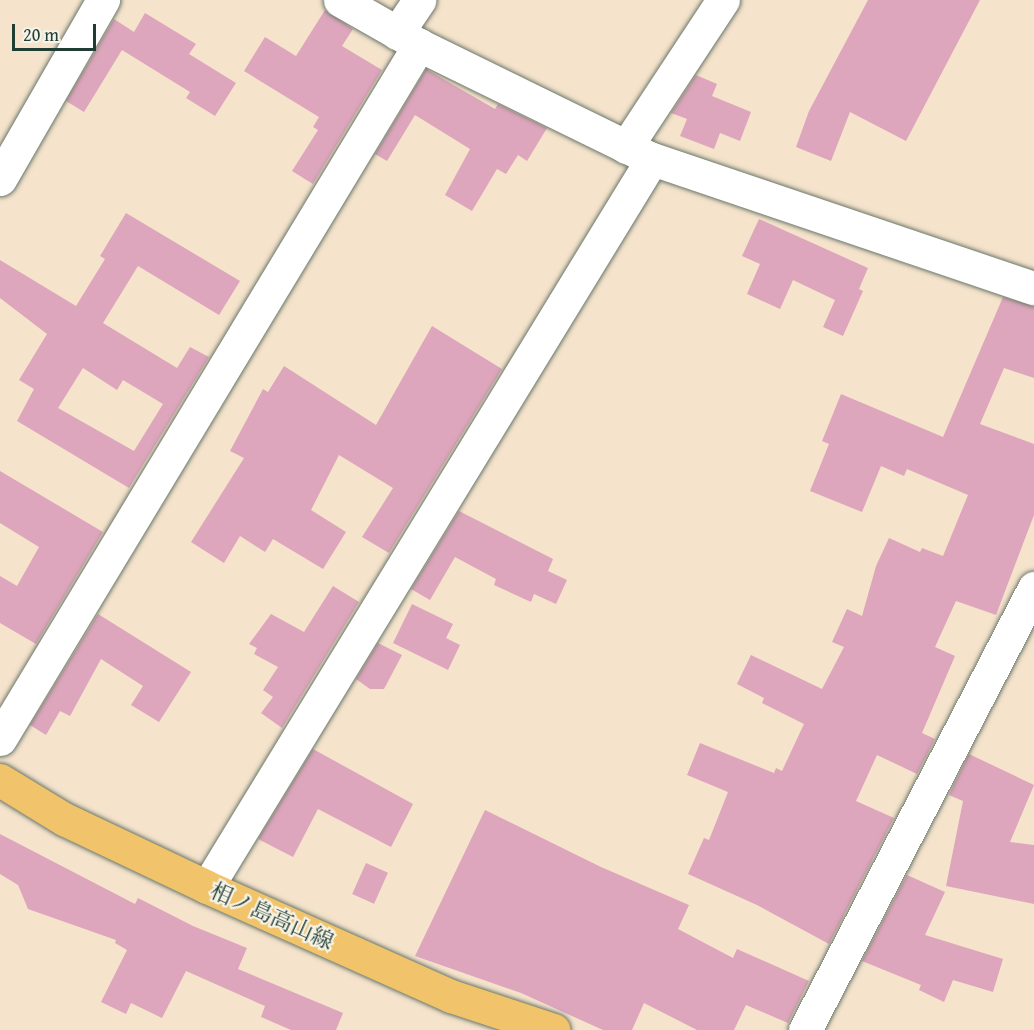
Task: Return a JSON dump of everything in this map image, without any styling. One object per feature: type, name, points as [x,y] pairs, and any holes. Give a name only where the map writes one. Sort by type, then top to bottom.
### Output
[{"type":"main road","name":"相ノ島高山線","points":[[0,780],[64,819],[207,887],[451,996],[554,1030]]},
{"type":"street","points":[[0,179],[103,0]]},
{"type":"street","points":[[340,0],[408,39],[639,153],[1034,288]]},
{"type":"street","points":[[0,739],[408,39],[419,0]]},
{"type":"street","points":[[207,887],[639,153],[723,0]]},
{"type":"street","points":[[806,1030],[1034,588]]},
{"type":"building","points":[[868,0],[980,0],[906,141],[850,112],[831,161],[796,147],[809,111]]},
{"type":"building","points":[[325,10],[353,29],[342,46],[382,70],[313,184],[292,171],[318,130],[313,127],[319,117],[244,71],[265,37],[296,56]]},
{"type":"building","points":[[145,13],[196,44],[189,54],[236,83],[215,116],[186,98],[190,92],[122,50],[84,112],[66,101],[114,19],[134,32]]},
{"type":"building","points":[[426,69],[495,109],[498,104],[547,128],[527,161],[518,155],[506,174],[497,169],[472,211],[445,195],[470,149],[415,115],[387,161],[375,154]]},
{"type":"building","points":[[696,75],[717,84],[712,96],[751,112],[740,141],[720,133],[714,149],[680,136],[687,119],[671,113]]},
{"type":"building","points":[[126,213],[240,281],[219,315],[138,266],[103,323],[177,368],[190,347],[209,357],[129,488],[17,421],[34,389],[19,380],[47,334],[0,298],[0,260],[76,306],[105,259],[100,256]],"holes":[[[83,368],[117,390],[123,380],[163,404],[134,451],[58,408]]]},
{"type":"building","points":[[759,219],[868,268],[859,289],[863,291],[843,336],[823,327],[835,300],[793,280],[780,309],[747,294],[760,264],[742,256]]},
{"type":"building","points":[[1003,297],[1034,306],[1034,378],[1004,368],[980,424],[1034,444],[1034,515],[996,615],[956,601],[935,647],[955,656],[922,733],[935,739],[917,774],[877,755],[856,801],[894,818],[829,944],[757,905],[688,874],[704,838],[709,840],[728,792],[687,775],[700,743],[774,773],[776,768],[782,771],[804,724],[762,703],[764,698],[737,684],[751,655],[822,689],[844,647],[832,642],[847,609],[862,616],[876,566],[889,538],[920,552],[922,548],[943,556],[968,495],[907,469],[904,476],[881,466],[862,512],[810,491],[829,444],[822,441],[841,394],[943,437]]},
{"type":"building","points":[[432,326],[502,369],[389,553],[362,537],[393,488],[339,455],[311,510],[346,532],[323,569],[273,539],[265,552],[240,536],[224,563],[191,542],[244,458],[230,451],[263,389],[268,392],[284,366],[376,425]]},
{"type":"building","points":[[0,471],[103,532],[36,644],[0,623],[0,576],[17,586],[39,547],[0,523]]},
{"type":"building","points":[[459,511],[553,559],[548,571],[567,580],[556,604],[534,594],[531,602],[494,585],[496,579],[455,557],[430,600],[411,589]]},
{"type":"building","points":[[333,586],[359,602],[282,728],[261,713],[273,697],[263,690],[278,667],[254,654],[257,648],[249,644],[271,614],[304,632]]},
{"type":"building","points":[[412,604],[453,624],[446,638],[460,645],[448,670],[393,643]]},
{"type":"building","points":[[98,614],[191,672],[159,722],[131,705],[143,686],[101,659],[70,716],[60,711],[46,735],[30,725]]},
{"type":"building","points":[[378,643],[402,655],[384,689],[370,689],[356,679]]},
{"type":"building","points":[[313,749],[413,804],[391,847],[318,809],[293,857],[258,839]]},
{"type":"building","points":[[969,754],[1034,785],[1010,842],[1034,845],[1034,904],[946,886],[963,801],[949,795]]},
{"type":"building","points":[[485,810],[601,867],[689,905],[678,929],[733,958],[737,949],[809,981],[788,1023],[746,1005],[734,1030],[697,1030],[644,1003],[632,1030],[603,1030],[521,993],[415,956]]},
{"type":"building","points":[[0,834],[135,904],[138,898],[193,926],[247,948],[238,969],[343,1013],[336,1030],[291,1030],[261,1017],[265,1006],[186,971],[162,1018],[131,1003],[126,1014],[101,1002],[127,950],[115,943],[116,940],[28,909],[18,885],[0,874]]},
{"type":"building","points":[[366,863],[388,873],[374,904],[352,894]]},
{"type":"building","points":[[907,875],[945,892],[925,935],[1003,959],[993,992],[953,980],[944,1002],[919,990],[921,985],[862,961]]}]
